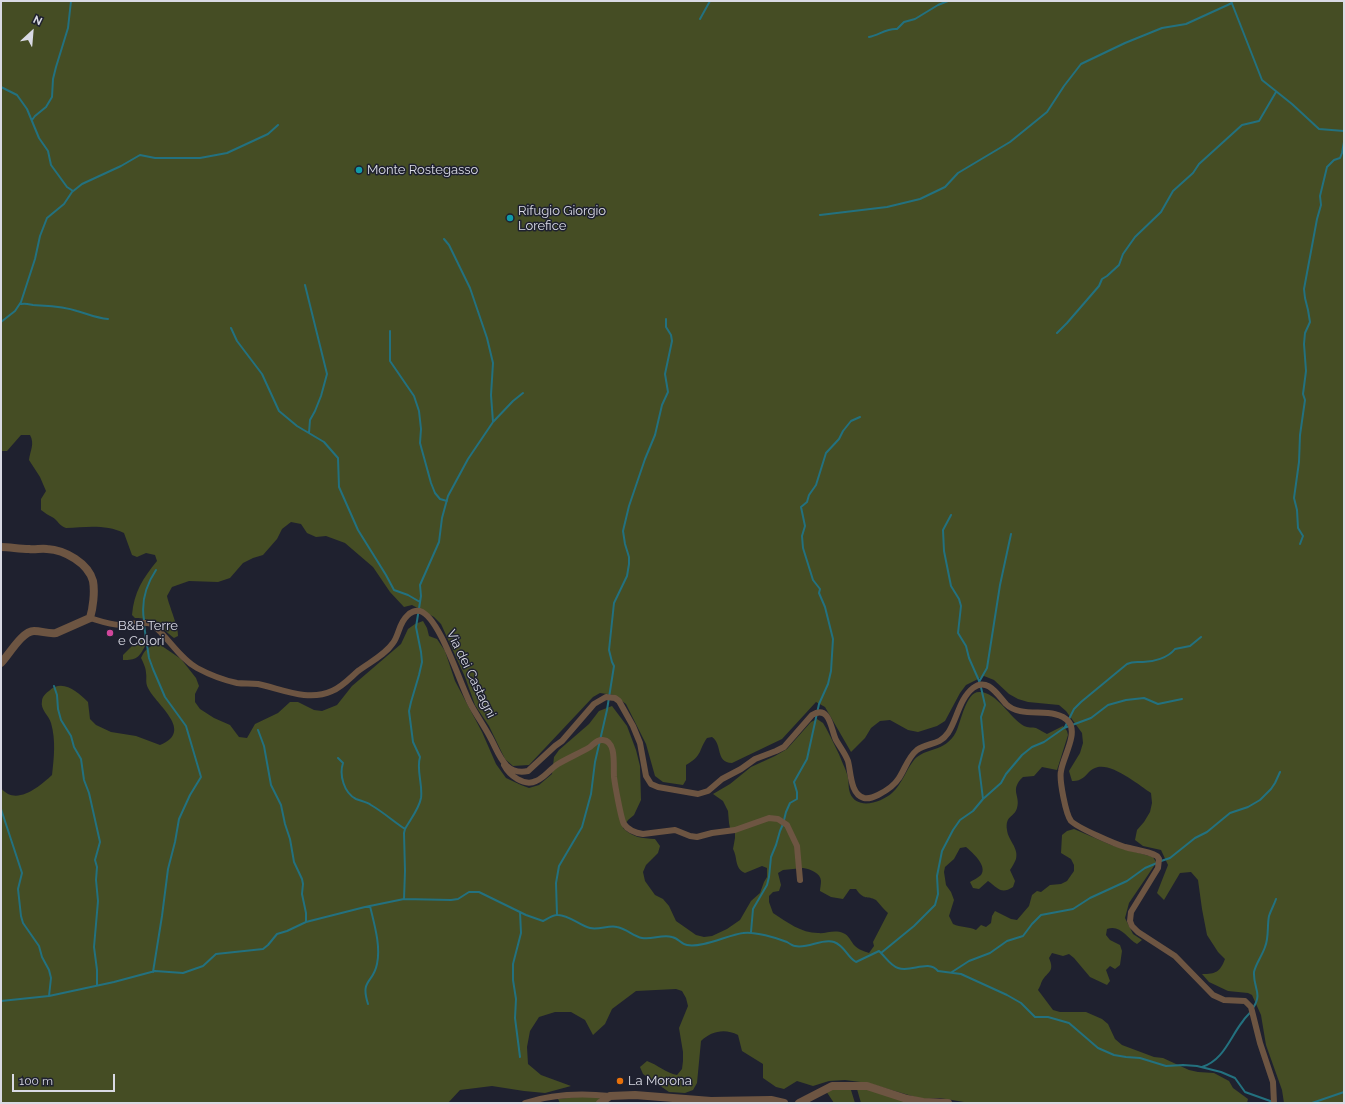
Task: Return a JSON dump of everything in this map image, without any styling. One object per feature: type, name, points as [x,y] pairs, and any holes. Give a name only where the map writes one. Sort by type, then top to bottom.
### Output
[{"type":"street","points":[[1,547],[27,550],[47,549],[61,552],[78,561],[86,569],[92,580],[93,586],[90,618],[56,633],[51,634],[36,631],[26,633],[1,664]]},
{"type":"street","name":"Via dei Castagni","points":[[90,618],[109,624],[121,625],[138,622],[152,624],[186,659],[196,667],[221,679],[237,683],[258,684],[292,693],[316,695],[332,692],[339,688],[360,670],[385,652],[394,642],[406,616],[415,610],[420,611],[430,619],[448,649],[470,704],[493,743],[500,759],[507,766],[516,771],[528,771],[562,741],[594,704],[602,698],[611,697],[619,701],[637,734],[644,769],[651,784],[658,787],[701,793],[708,790],[722,779],[741,769],[755,758],[784,747],[812,715],[821,713],[827,716],[830,720],[836,740],[848,760],[854,789],[860,796],[865,798],[875,797],[889,789],[899,778],[912,754],[920,748],[939,742],[945,736],[968,693],[978,685],[988,686],[1008,705],[1016,710],[1060,716],[1067,720],[1072,729],[1072,734],[1061,771],[1068,816],[1078,827],[1123,846],[1157,856],[1159,859],[1158,868],[1130,912],[1130,921],[1132,926],[1138,932],[1175,956],[1213,995],[1224,1000],[1245,1001],[1251,1007],[1260,1043],[1274,1082],[1274,1103]]},
{"type":"street","points":[[500,759],[511,775],[522,781],[531,783],[536,782],[554,767],[589,747],[596,741],[602,739],[605,740],[612,748],[614,778],[620,815],[623,823],[629,829],[637,833],[645,834],[675,830],[694,837],[735,830],[769,818],[778,819],[787,825],[797,846],[800,880]]},
{"type":"street","points":[[799,1103],[832,1086],[867,1086],[907,1099],[948,1103]]},
{"type":"street","points":[[525,1103],[543,1099],[590,1094],[610,1096],[635,1095],[712,1102],[771,1100],[784,1103]]},
{"type":"street","points":[[600,1103],[610,1096]]},
{"type":"green space","points":[[1,1],[1344,1],[1344,1103],[1284,1103],[1282,1090],[1266,1045],[1261,1015],[1252,995],[1248,993],[1228,991],[1209,982],[1202,974],[1214,973],[1221,967],[1225,959],[1218,952],[1207,935],[1198,880],[1191,872],[1180,873],[1164,900],[1157,893],[1168,865],[1161,850],[1143,846],[1135,840],[1137,830],[1150,812],[1152,803],[1151,793],[1124,775],[1108,768],[1095,768],[1080,780],[1072,781],[1069,771],[1080,753],[1083,743],[1082,733],[1066,711],[1059,705],[1028,702],[1018,699],[1009,694],[994,680],[984,676],[966,685],[945,721],[937,726],[918,732],[908,730],[890,720],[880,721],[871,728],[865,738],[851,752],[825,707],[816,702],[782,739],[732,763],[723,760],[717,744],[712,737],[707,738],[698,755],[686,765],[686,780],[683,785],[663,782],[655,776],[646,744],[626,704],[614,695],[600,693],[593,697],[529,765],[513,766],[505,759],[489,726],[475,705],[465,677],[441,624],[434,617],[412,605],[404,607],[390,592],[373,567],[345,543],[326,536],[316,537],[307,533],[301,524],[291,522],[282,529],[277,539],[263,555],[243,563],[230,578],[218,582],[189,581],[172,587],[167,596],[178,636],[174,638],[152,621],[142,618],[135,618],[132,615],[137,592],[143,579],[157,561],[155,555],[146,553],[137,557],[132,555],[124,533],[117,530],[103,527],[66,528],[41,510],[41,499],[46,491],[40,477],[29,460],[32,444],[30,435],[21,435],[7,451],[1,451]]},
{"type":"green space","points":[[423,621],[429,636],[437,639],[445,651],[455,681],[482,732],[496,764],[506,778],[521,785],[529,788],[539,785],[552,774],[554,757],[559,750],[589,724],[599,711],[612,706],[627,726],[640,766],[641,800],[634,815],[628,820],[623,828],[634,836],[655,839],[660,846],[658,853],[646,865],[643,872],[645,881],[655,895],[663,899],[669,906],[676,921],[696,935],[704,937],[712,936],[727,929],[740,920],[751,901],[760,893],[767,877],[767,868],[762,866],[745,873],[739,868],[733,849],[735,832],[730,828],[728,811],[723,801],[713,794],[730,784],[751,767],[787,749],[811,722],[817,719],[823,723],[846,771],[850,793],[853,799],[864,803],[876,802],[888,796],[899,785],[914,760],[924,753],[941,747],[951,739],[956,732],[967,702],[974,693],[985,693],[991,696],[1026,727],[1036,728],[1047,734],[1063,726],[1068,735],[1057,770],[1042,767],[1034,776],[1023,777],[1016,789],[1018,800],[1017,808],[1007,822],[1008,834],[1017,855],[1016,860],[1010,870],[1015,881],[1013,887],[1000,890],[988,881],[979,889],[973,888],[970,882],[981,875],[983,871],[981,864],[969,849],[966,847],[960,848],[954,859],[945,867],[944,872],[946,885],[954,900],[949,916],[953,924],[976,930],[981,925],[986,927],[991,923],[992,916],[995,911],[1011,919],[1017,920],[1029,906],[1032,895],[1037,891],[1041,892],[1050,885],[1061,884],[1067,881],[1074,871],[1074,865],[1071,859],[1061,853],[1062,835],[1067,831],[1074,829],[1111,845],[1153,857],[1156,862],[1129,903],[1125,918],[1133,934],[1142,940],[1137,944],[1116,928],[1107,929],[1106,935],[1110,940],[1120,945],[1122,951],[1120,965],[1115,969],[1110,966],[1106,970],[1110,981],[1107,985],[1090,977],[1069,954],[1063,956],[1052,953],[1049,958],[1051,969],[1042,981],[1038,990],[1053,1010],[1060,1012],[1086,1012],[1102,1019],[1108,1024],[1115,1039],[1122,1045],[1154,1057],[1163,1058],[1189,1070],[1214,1073],[1229,1081],[1233,1088],[1248,1099],[1247,1103],[970,1103],[940,1098],[922,1099],[868,1083],[845,1080],[829,1081],[813,1086],[797,1081],[784,1089],[776,1087],[763,1078],[763,1064],[742,1051],[738,1035],[723,1031],[709,1035],[701,1041],[697,1083],[693,1090],[685,1093],[669,1092],[643,1074],[640,1067],[647,1061],[669,1073],[677,1075],[682,1069],[683,1052],[679,1028],[688,1006],[682,991],[676,989],[636,991],[612,1009],[605,1024],[593,1035],[585,1020],[571,1012],[555,1012],[539,1017],[530,1031],[527,1047],[528,1064],[541,1075],[571,1086],[545,1093],[492,1086],[460,1090],[448,1103],[1,1103],[1,788],[14,796],[21,795],[35,789],[52,775],[54,736],[50,720],[42,707],[44,695],[54,687],[64,686],[70,688],[80,694],[88,702],[90,719],[96,725],[111,732],[136,736],[160,745],[170,739],[174,733],[174,725],[165,710],[148,688],[146,682],[146,669],[141,658],[148,648],[159,644],[181,659],[196,678],[199,686],[195,694],[195,702],[200,709],[214,718],[230,725],[239,737],[247,738],[255,724],[278,713],[290,702],[298,702],[314,710],[322,711],[337,705],[352,686],[401,644],[408,629]],"holes":[[[803,868],[812,870],[821,878],[820,891],[831,897],[843,899],[850,889],[856,889],[861,895],[876,900],[888,913],[873,942],[874,946],[869,953],[857,947],[843,933],[836,931],[812,933],[794,926],[773,913],[769,902],[769,896],[773,892],[779,891],[781,885],[778,873],[783,870]]]},
{"type":"green space","points":[[139,639],[141,639],[145,646],[141,653],[137,658],[123,660],[123,655]]},
{"type":"green space","points":[[834,1087],[851,1090],[855,1103],[834,1103],[826,1091]]},
{"type":"green space","points":[[857,1089],[868,1089],[911,1103],[861,1103]]},
{"type":"green space","points":[[586,1096],[598,1097],[601,1099],[597,1103],[560,1103],[558,1099]]},
{"type":"waterway","points":[[32,120],[46,107],[52,97],[53,79],[68,28],[71,1]]},
{"type":"waterway","points":[[700,19],[710,1]]},
{"type":"waterway","points":[[869,37],[897,29],[904,22],[915,19],[938,5],[948,1]]},
{"type":"waterway","points":[[1231,1],[1262,80],[1292,104],[1319,129],[1344,131]]},
{"type":"waterway","points":[[820,215],[887,207],[920,199],[945,187],[958,173],[1010,142],[1047,112],[1081,64],[1125,43],[1162,28],[1186,24],[1232,3]]},
{"type":"waterway","points":[[1,87],[17,95],[27,109],[39,138],[48,151],[51,165],[67,187],[73,191]]},
{"type":"waterway","points":[[1057,333],[1099,286],[1102,279],[1119,265],[1123,254],[1135,237],[1161,212],[1173,191],[1193,173],[1199,164],[1242,125],[1259,121],[1276,92]]},
{"type":"waterway","points":[[1,322],[15,311],[21,302],[35,259],[40,236],[47,218],[64,204],[72,192],[82,184],[121,166],[140,155],[155,158],[200,158],[227,153],[268,134],[278,125]]},
{"type":"waterway","points":[[1300,544],[1303,536],[1298,528],[1297,510],[1294,498],[1305,400],[1303,394],[1306,371],[1304,344],[1305,333],[1310,322],[1304,289],[1321,205],[1320,196],[1327,167],[1334,160],[1340,158],[1344,142]]},
{"type":"waterway","points":[[444,239],[449,245],[470,288],[487,338],[493,363],[491,395],[493,422]]},
{"type":"waterway","points":[[305,285],[327,374],[321,396],[310,420],[309,433]]},
{"type":"waterway","points":[[21,304],[55,306],[108,319]]},
{"type":"waterway","points":[[557,915],[556,883],[559,866],[582,827],[591,794],[595,762],[607,710],[614,666],[609,650],[614,603],[627,576],[629,564],[629,557],[623,531],[629,506],[655,435],[662,405],[668,392],[665,374],[672,341],[671,335],[666,327],[666,319]]},
{"type":"waterway","points":[[231,328],[237,341],[262,374],[279,411],[297,426],[324,442],[338,458],[339,487],[358,530],[394,590],[408,595],[420,602]]},
{"type":"waterway","points":[[390,331],[390,361],[414,396],[419,411],[421,429],[420,443],[431,483],[435,493],[440,499],[447,501]]},
{"type":"waterway","points":[[404,899],[404,833],[421,798],[419,767],[420,757],[413,742],[409,711],[422,662],[416,627],[421,596],[420,585],[439,542],[442,518],[448,496],[468,459],[493,422],[523,393]]},
{"type":"waterway","points":[[751,932],[753,909],[767,885],[771,857],[786,812],[790,803],[797,799],[797,792],[794,782],[807,759],[819,704],[828,684],[831,671],[833,639],[825,607],[819,593],[820,589],[813,580],[803,548],[802,536],[805,526],[801,507],[807,502],[809,495],[816,485],[826,453],[839,439],[851,421],[860,417]]},
{"type":"waterway","points":[[951,515],[943,530],[944,551],[951,586],[959,599],[961,606],[958,633],[966,646],[969,658],[980,683],[985,705],[981,717],[984,747],[979,767],[983,799]]},
{"type":"waterway","points":[[979,682],[987,668],[1000,585],[1011,534]]},
{"type":"waterway","points":[[144,620],[143,607],[145,594],[149,582],[156,570]]},
{"type":"waterway","points":[[144,625],[149,658],[153,669],[165,697],[186,726],[201,777],[190,795],[179,819],[168,869],[153,972]]},
{"type":"waterway","points":[[1065,727],[1074,709],[1127,664],[1160,659],[1175,649],[1190,646],[1201,637]]},
{"type":"waterway","points":[[54,686],[61,720],[71,736],[74,747],[81,759],[84,780],[89,793],[100,842],[95,860],[97,867],[96,880],[98,901],[94,947],[97,985]]},
{"type":"waterway","points":[[1,1001],[49,996],[114,982],[155,971],[183,973],[203,966],[216,954],[263,949],[277,934],[306,922],[404,899],[458,899],[469,892],[479,892],[526,915],[543,921],[554,916],[561,915],[590,928],[617,927],[642,938],[668,936],[687,945],[700,945],[743,933],[772,937],[787,942],[793,946],[800,947],[829,941],[841,946],[856,962],[879,951],[881,953],[914,926],[935,905],[938,894],[937,876],[942,851],[953,830],[960,820],[973,811],[983,799],[1001,783],[1006,774],[1022,755],[1032,747],[1044,742],[1064,728],[1091,718],[1108,705],[1126,700],[1144,698],[1158,704],[1182,699]]},
{"type":"waterway","points":[[258,730],[264,746],[271,785],[281,805],[290,839],[294,862],[302,879],[302,894],[306,913],[306,922]]},
{"type":"waterway","points":[[338,758],[343,763],[342,778],[348,793],[356,799],[368,803],[405,829]]},
{"type":"waterway","points":[[1161,861],[1170,858],[1195,838],[1207,832],[1230,813],[1248,807],[1260,800],[1271,789],[1280,772]]},
{"type":"waterway","points":[[1,809],[22,873],[18,889],[21,916],[23,923],[39,946],[42,957],[49,970],[51,978],[49,996]]},
{"type":"waterway","points":[[952,972],[969,961],[990,953],[1007,941],[1023,936],[1041,915],[1073,909],[1090,898],[1127,881],[1145,868],[1157,863]]},
{"type":"waterway","points":[[1253,1008],[1257,998],[1254,972],[1264,950],[1269,916],[1276,899]]},
{"type":"waterway","points":[[368,1004],[365,990],[375,970],[378,957],[376,935],[370,906]]},
{"type":"waterway","points":[[520,912],[521,933],[513,964],[513,980],[516,999],[515,1018],[520,1057]]},
{"type":"waterway","points":[[881,953],[891,964],[898,968],[908,969],[929,966],[938,971],[961,974],[1021,1003],[1035,1017],[1048,1017],[1069,1023],[1098,1048],[1114,1055],[1140,1058],[1166,1066],[1197,1066],[1221,1072],[1235,1078],[1245,1092],[1273,1102]]},
{"type":"waterway","points":[[1202,1067],[1210,1064],[1221,1054],[1238,1027],[1251,1011]]},
{"type":"waterway","points":[[1312,1103],[1344,1092]]},
{"type":"place","name":"Monte Rostegasso","points":[[359,170]]},
{"type":"place","name":"Rifugio Giorgio Lorefice","points":[[510,218]]},
{"type":"place","name":"B&B Terre e Colori","points":[[110,633]]},
{"type":"place","name":"La Morona","points":[[620,1081]]}]
